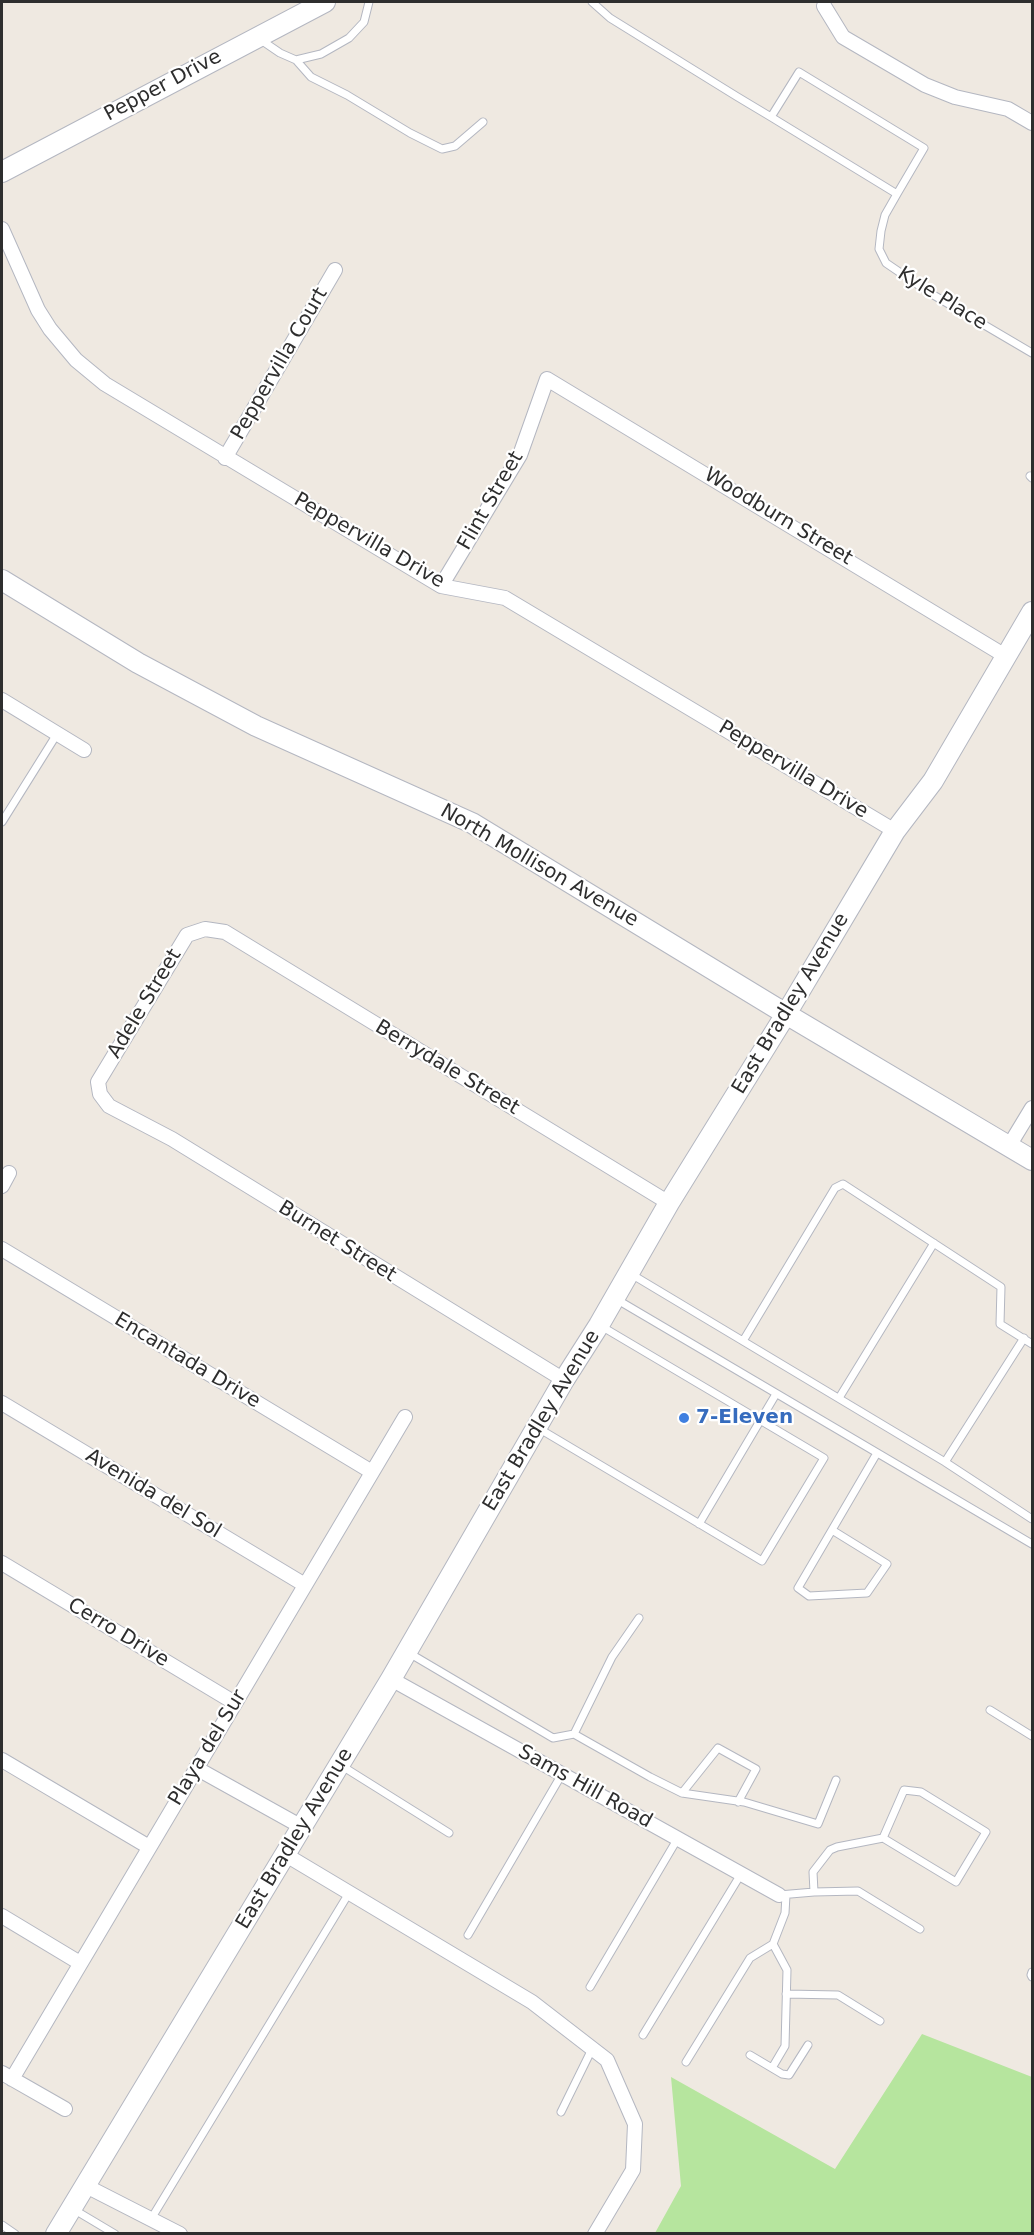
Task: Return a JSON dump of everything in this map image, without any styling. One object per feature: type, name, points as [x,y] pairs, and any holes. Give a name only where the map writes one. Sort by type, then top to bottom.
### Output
[{"type":"main road","name":"Pepper Drive","points":[[2,172],[314,4]]},
{"type":"main road","name":"North Mollison Avenue","points":[[2,580],[138,663],[256,726],[472,823],[1032,1160]]},
{"type":"main road","name":"East Bradley Avenue","points":[[56,2234],[340,1765],[669,1203],[786,1014],[895,831],[933,781],[1032,612]]},
{"type":"street","points":[[824,6],[843,38],[925,85],[955,97],[1008,109],[1032,123]]},
{"type":"street","name":"Peppervilla Drive","points":[[2,229],[38,310],[50,329],[76,360],[105,384],[441,586],[505,598],[895,831]]},
{"type":"street","name":"Peppervilla Court","points":[[225,458],[335,270]]},
{"type":"street","name":"Flint Street","points":[[441,586],[520,455],[547,379]]},
{"type":"street","name":"Woodburn Street","points":[[547,379],[1007,657]]},
{"type":"street","points":[[2,700],[84,750]]},
{"type":"street","name":"Adele Street","points":[[109,1106],[100,1094],[98,1082],[187,935],[205,929],[225,932]]},
{"type":"street","name":"Berrydale Street","points":[[225,932],[669,1203]]},
{"type":"street","name":"Burnet Street","points":[[109,1106],[172,1139],[564,1380]]},
{"type":"street","points":[[1009,1146],[1032,1108]]},
{"type":"street","points":[[2,1186],[9,1173]]},
{"type":"street","name":"Encantada Drive","points":[[2,1249],[372,1472]]},
{"type":"street","name":"Avenida del Sol","points":[[2,1403],[305,1585]]},
{"type":"street","name":"Playa del Sur","points":[[7,2076],[80,1963],[405,1417]]},
{"type":"street","name":"Cerro Drive","points":[[2,1563],[235,1703]]},
{"type":"street","name":"Sams Hill Road","points":[[391,1679],[741,1874],[783,1895]]},
{"type":"street","points":[[2,1760],[149,1847]]},
{"type":"street","points":[[196,1767],[302,1827]]},
{"type":"street","points":[[286,1855],[532,2002],[607,2060],[635,2124],[633,2170],[595,2234]]},
{"type":"street","points":[[2,1916],[80,1963]]},
{"type":"street","points":[[7,2076],[65,2109]]},
{"type":"street","points":[[86,2186],[180,2234]]},
{"type":"lane","points":[[296,60],[321,54],[349,38],[364,22],[369,2]]},
{"type":"lane","points":[[592,2],[610,18],[897,194]]},
{"type":"lane","points":[[257,36],[280,53],[296,60],[311,77],[442,149],[455,146],[483,122]]},
{"type":"lane","name":"Kyle Place","points":[[771,117],[799,72],[924,148],[885,215],[879,249],[886,263],[930,293],[1032,353]]},
{"type":"lane","points":[[2,822],[57,734]]},
{"type":"lane","points":[[743,1341],[835,1188],[843,1184],[1000,1287],[1000,1324],[1032,1344]]},
{"type":"lane","points":[[839,1398],[934,1243]]},
{"type":"lane","points":[[628,1272],[945,1462],[1032,1519]]},
{"type":"lane","points":[[614,1298],[1032,1544]]},
{"type":"lane","points":[[537,1427],[762,1561],[824,1458],[599,1325]]},
{"type":"lane","points":[[945,1462],[1024,1338]]},
{"type":"lane","points":[[699,1524],[776,1394]]},
{"type":"lane","points":[[832,1530],[887,1564],[867,1593],[809,1596],[798,1588],[877,1453]]},
{"type":"lane","points":[[573,1734],[612,1657],[639,1617]]},
{"type":"lane","points":[[407,1652],[553,1738],[573,1734],[650,1778],[682,1793],[738,1802],[818,1824],[836,1780]]},
{"type":"lane","points":[[990,1710],[1032,1736]]},
{"type":"lane","points":[[682,1793],[718,1748],[756,1769],[738,1802]]},
{"type":"lane","points":[[340,1765],[449,1833]]},
{"type":"lane","points":[[468,1935],[562,1774]]},
{"type":"lane","points":[[814,1892],[813,1872],[830,1850],[883,1838],[956,1882],[986,1832],[921,1792],[904,1790],[883,1838]]},
{"type":"lane","points":[[590,1987],[678,1838]]},
{"type":"lane","points":[[643,2034],[741,1874]]},
{"type":"lane","points":[[686,2062],[750,1958],[772,1944],[785,1913],[783,1895],[858,1891],[920,1929]]},
{"type":"lane","points":[[151,2219],[350,1893]]},
{"type":"lane","points":[[772,1944],[787,1970],[785,2046],[772,2068]]},
{"type":"lane","points":[[786,1994],[838,1995],[880,2021]]},
{"type":"lane","points":[[750,2055],[782,2074],[789,2075],[808,2045]]},
{"type":"lane","points":[[561,2112],[592,2049]]},
{"type":"lane","points":[[73,2208],[115,2234]]},
{"type":"lane","points":[[2,2225],[15,2234]]},
{"type":"green space","points":[[922,2034],[1032,2077],[1032,2233],[655,2233],[681,2186],[671,2077],[835,2169]]},
{"type":"place","name":"7-Eleven","points":[[684,1418]]}]
